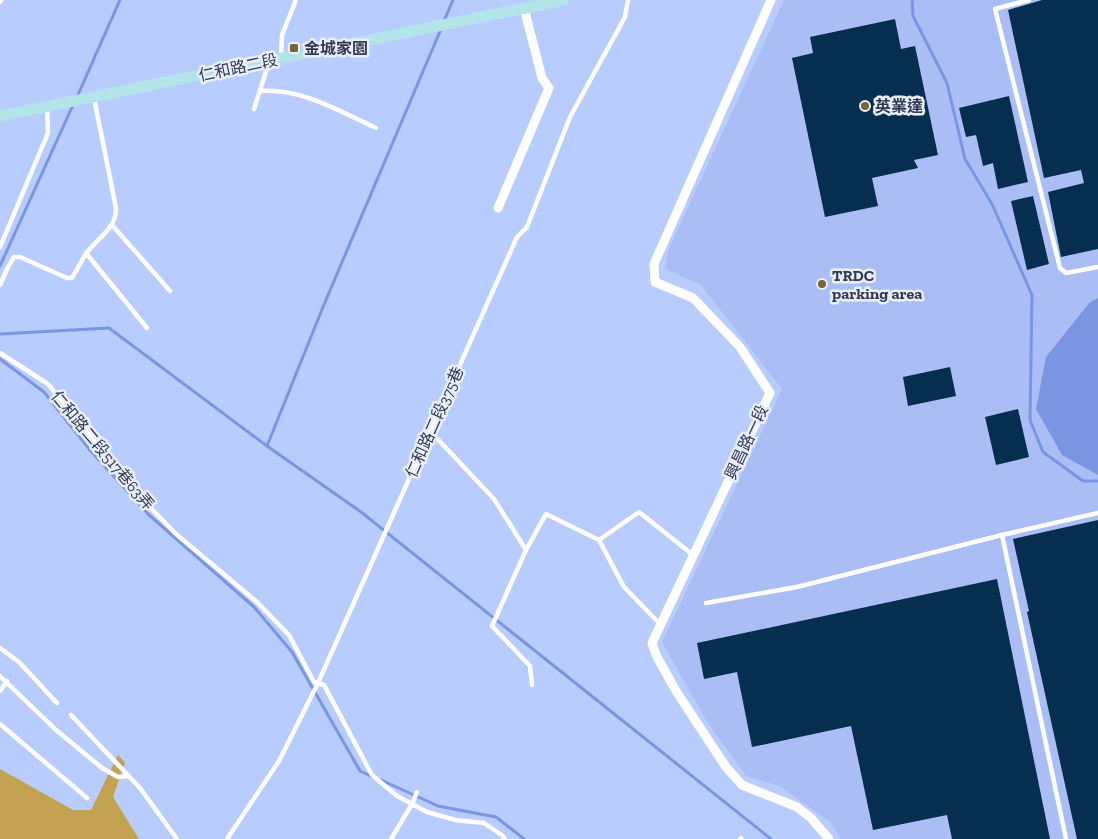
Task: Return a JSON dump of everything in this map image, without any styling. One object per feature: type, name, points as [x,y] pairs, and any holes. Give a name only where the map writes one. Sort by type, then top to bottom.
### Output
[{"type":"main road","name":"仁和路二段","points":[[0,116],[564,0]]},
{"type":"street","name":"興昌路一段","points":[[770,0],[654,264],[655,282],[693,298],[740,347],[770,393],[652,643],[676,691],[726,768],[742,785],[797,807],[811,818],[829,839]]},
{"type":"street","points":[[498,208],[549,88],[542,78],[524,8]]},
{"type":"lane","points":[[254,109],[275,59],[296,0]]},
{"type":"lane","name":"仁和路二段375巷","points":[[227,839],[279,761],[317,685],[516,237],[527,227],[570,117],[625,16],[628,0]]},
{"type":"lane","points":[[1029,0],[996,9],[1060,268],[1066,274],[1098,267]]},
{"type":"lane","points":[[260,91],[293,92],[324,103],[376,128]]},
{"type":"lane","points":[[0,285],[6,268],[14,257],[20,257],[67,278],[72,278],[86,253],[112,225],[116,208],[94,96]]},
{"type":"lane","points":[[0,246],[48,133],[46,106]]},
{"type":"lane","points":[[112,225],[170,291]]},
{"type":"lane","points":[[86,253],[146,328]]},
{"type":"lane","name":"仁和路二段517巷63弄","points":[[0,353],[48,384],[143,500],[176,534],[257,602],[289,635],[314,682],[317,685],[324,685],[372,774],[397,796],[413,802],[426,812],[455,820],[484,823],[505,839]]},
{"type":"lane","points":[[430,431],[494,500],[526,550]]},
{"type":"lane","points":[[599,540],[639,512],[693,555]]},
{"type":"lane","points":[[706,603],[797,587],[1002,535],[1098,513]]},
{"type":"lane","points":[[532,685],[530,666],[492,626],[526,550],[546,514],[599,540],[624,587],[660,624]]},
{"type":"lane","points":[[1002,535],[1066,839]]},
{"type":"lane","points":[[0,648],[19,662],[57,703]]},
{"type":"lane","points":[[0,676],[56,730],[102,768],[118,777],[129,776]]},
{"type":"lane","points":[[0,691],[7,681]]},
{"type":"lane","points":[[71,715],[129,776],[177,839]]},
{"type":"lane","points":[[0,724],[87,798]]},
{"type":"lane","points":[[391,839],[417,792]]},
{"type":"shaded area","points":[[784,0],[1098,0],[1098,839],[841,839],[830,822],[780,786],[746,776],[706,720],[662,642],[782,389],[701,285],[665,269],[669,248]]},
{"type":"shaded area","points":[[1098,298],[1098,475],[1062,455],[1036,409],[1046,357],[1090,302]]},
{"type":"shaded area","points":[[118,755],[125,763],[113,797],[139,839],[0,839],[0,769],[73,810],[91,810]]},
{"type":"building","points":[[1042,0],[1098,0],[1098,249],[1061,257],[1048,192],[1084,183],[1081,170],[1044,178],[1008,10]]},
{"type":"building","name":"英業達","points":[[895,19],[901,49],[915,46],[938,155],[914,160],[918,168],[872,178],[878,206],[825,217],[792,58],[813,53],[810,37]]},
{"type":"building","points":[[1009,96],[1028,182],[998,189],[993,163],[983,166],[976,135],[966,137],[959,108]]},
{"type":"building","points":[[1033,196],[1049,264],[1027,270],[1011,201]]},
{"type":"building","points":[[950,367],[956,396],[908,406],[903,377]]},
{"type":"building","points":[[1018,409],[1029,457],[996,465],[985,417]]},
{"type":"building","points":[[1098,520],[1098,839],[1077,839],[1027,612],[1029,611],[1013,539]]},
{"type":"building","points":[[997,579],[1050,839],[952,839],[947,815],[873,830],[851,726],[752,747],[737,672],[704,679],[697,643]]},
{"type":"waterway","points":[[77,97],[120,0]]},
{"type":"waterway","points":[[444,21],[453,0]]},
{"type":"waterway","points":[[912,0],[913,16],[947,83],[965,159],[992,204],[1032,295],[1030,420],[1043,452],[1083,481],[1098,481]]},
{"type":"waterway","points":[[267,446],[323,307],[441,29]]},
{"type":"waterway","points":[[0,266],[73,105]]},
{"type":"waterway","points":[[0,334],[109,328],[267,446],[361,512],[771,839]]},
{"type":"waterway","points":[[0,359],[44,392],[90,450],[149,515],[254,607],[292,652],[360,771],[373,777]]},
{"type":"waterway","points":[[381,780],[438,806],[496,817],[524,839]]},
{"type":"place","name":"金城家園","points":[[294,48]]},
{"type":"place","name":"英業達","points":[[865,106]]},
{"type":"place","name":"TRDC parking area","points":[[822,284]]}]
